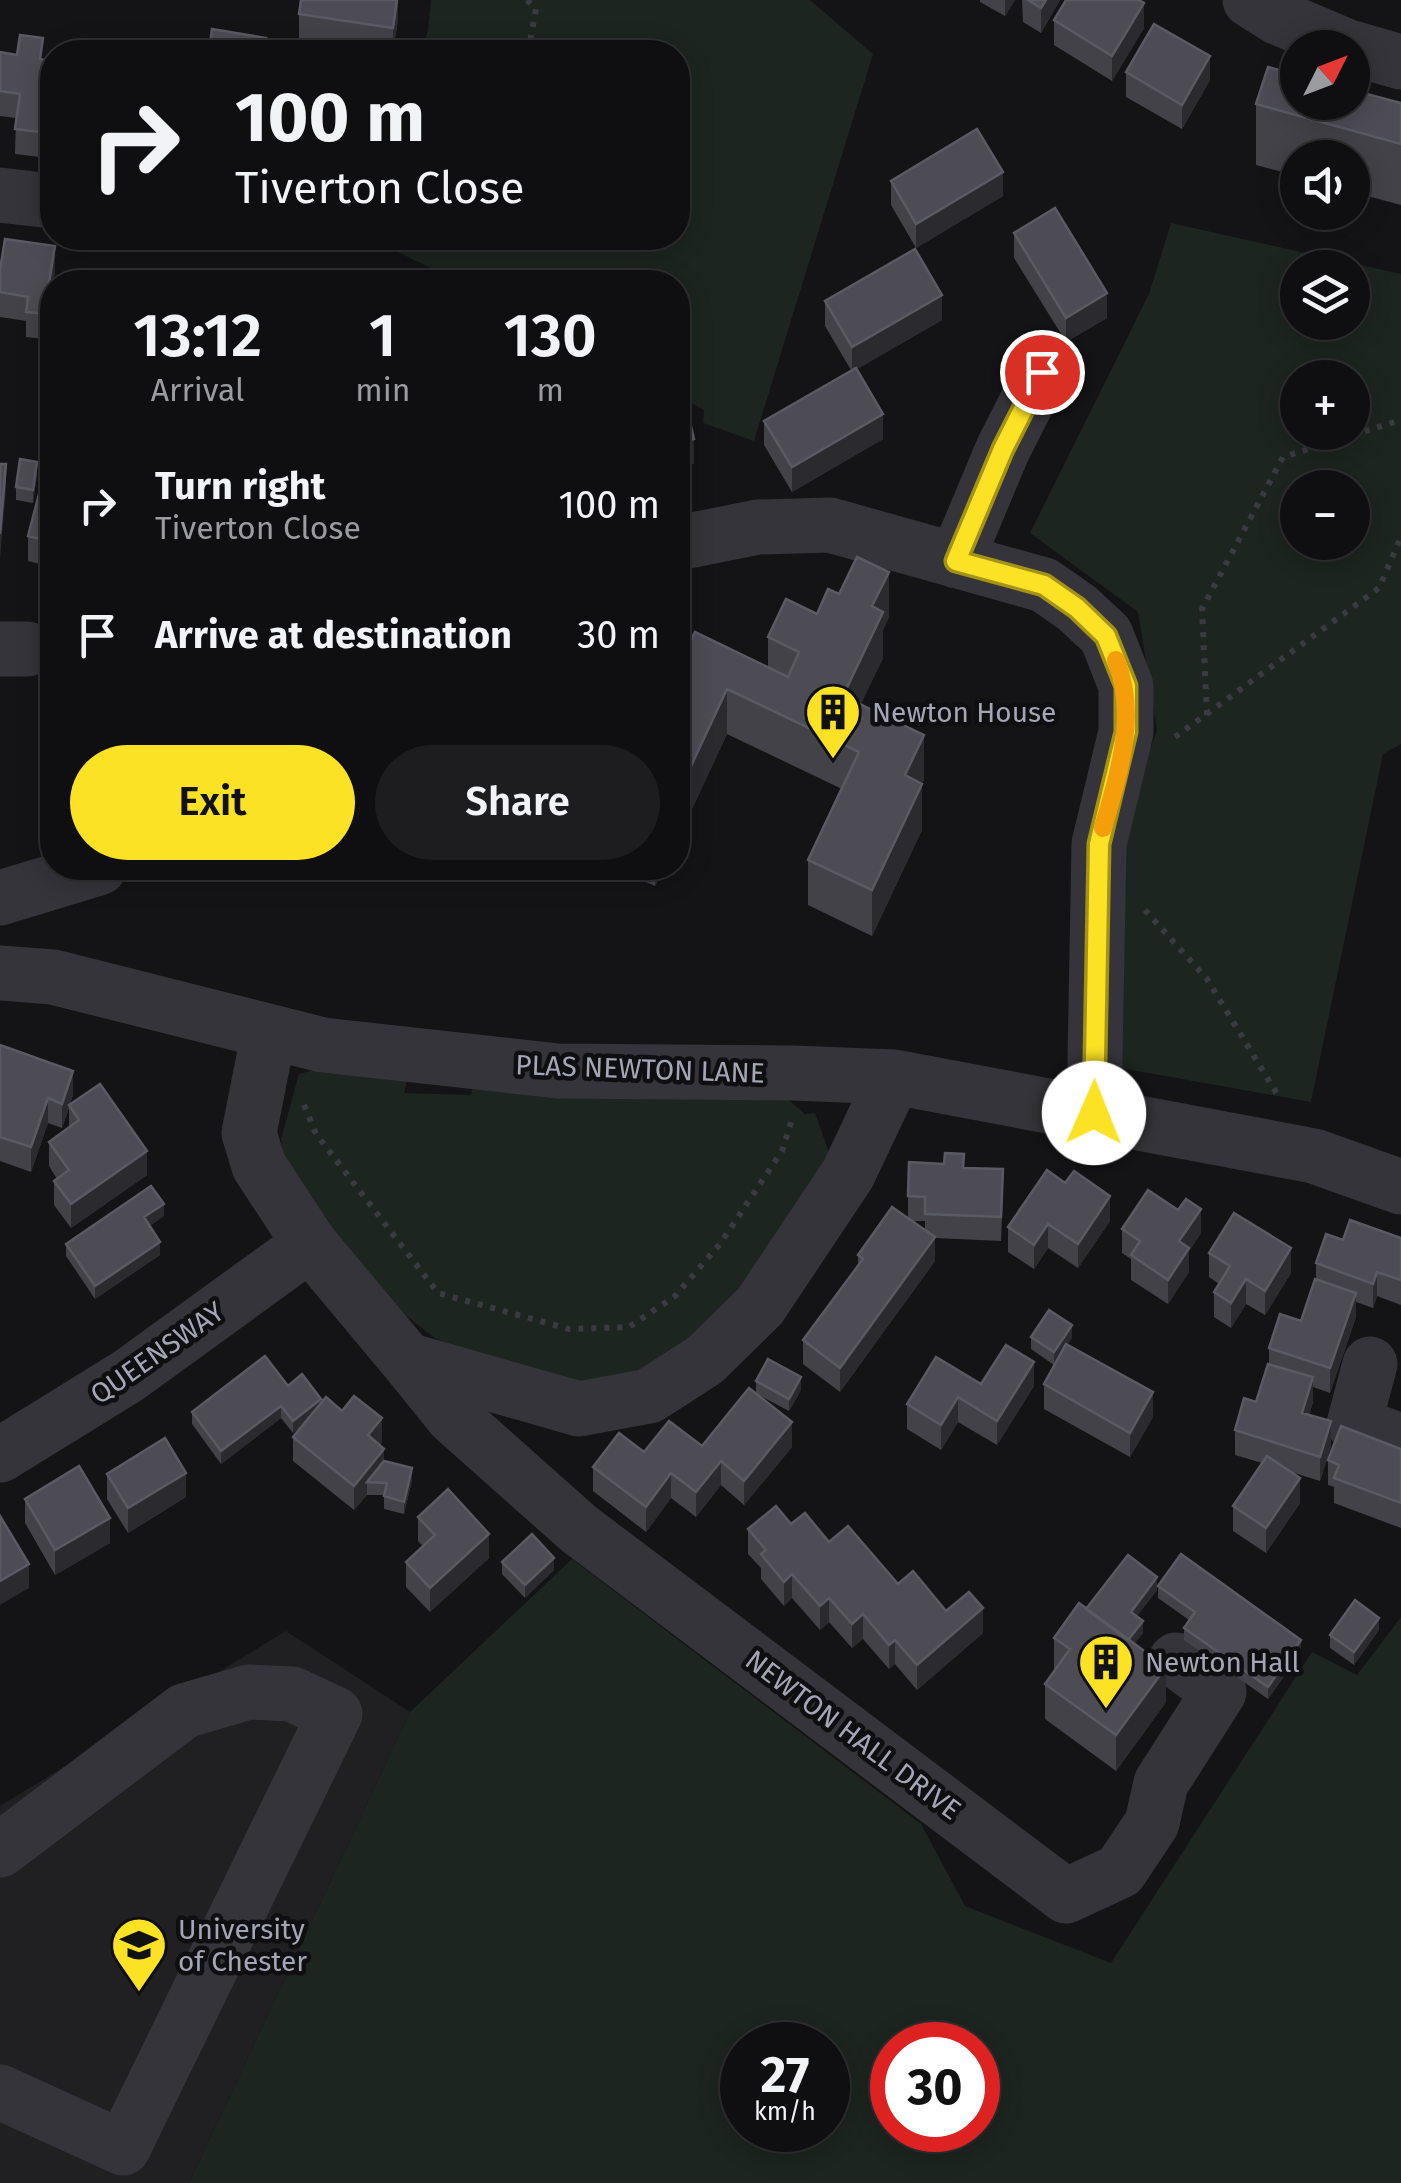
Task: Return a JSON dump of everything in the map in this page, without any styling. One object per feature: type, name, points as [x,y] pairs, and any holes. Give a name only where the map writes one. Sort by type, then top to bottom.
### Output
[{"type":"street","points":[[1250,0],[1277,18],[1307,30]]},
{"type":"street","points":[[1370,53],[1401,62]]},
{"type":"street","points":[[0,194],[40,199]]},
{"type":"street","points":[[956,561],[1003,449],[1042,372]]},
{"type":"street","points":[[690,541],[758,528],[830,525],[1044,585],[1077,608],[1106,636],[1126,686],[1126,732],[1099,844],[1094,1113]]},
{"type":"street","points":[[0,898],[59,880]]},
{"type":"street","name":"PLAS NEWTON LANE","points":[[0,973],[53,977],[323,1044],[558,1072],[794,1072],[894,1077],[1397,1174]]},
{"type":"street","points":[[269,1032],[249,1134],[259,1166],[310,1244],[407,1360],[580,1409],[649,1396],[705,1360],[760,1306],[848,1174],[894,1077]]},
{"type":"street","name":"QUEENSWAY","points":[[0,1455],[128,1376],[310,1244]]},
{"type":"street","name":"NEWTON HALL DRIVE","points":[[407,1360],[453,1417],[580,1529],[1066,1896],[1120,1871],[1152,1822],[1161,1783],[1219,1692],[1176,1660]]},
{"type":"street","points":[[1370,1364],[1354,1424],[1401,1441]]},
{"type":"street","points":[[0,1850],[184,1710],[249,1692],[292,1694],[335,1714],[122,2148],[0,2092]]},
{"type":"path","points":[[526,0],[536,9],[530,40]]},
{"type":"path","points":[[1207,716],[1202,609],[1283,458],[1401,420]]},
{"type":"path","points":[[1118,775],[1207,716],[1379,588],[1401,537]]},
{"type":"path","points":[[1099,844],[1125,888],[1207,979],[1314,1156]]},
{"type":"path","points":[[323,1044],[303,1083],[303,1104],[316,1134],[438,1293],[568,1329],[629,1327],[675,1296],[720,1244],[782,1151],[791,1124],[794,1072]]},
{"type":"shaded area","points":[[431,0],[810,0],[873,54],[754,441],[703,423],[704,410],[690,402],[690,270],[434,270],[394,250],[690,250],[690,40],[425,40]]},
{"type":"shaded area","points":[[1171,223],[1293,250],[1280,250],[1280,340],[1370,340],[1370,267],[1401,274],[1401,744],[1383,754],[1311,1102],[1120,1068],[1118,839],[1157,730],[1138,612],[1030,533],[1149,294]]},
{"type":"shaded area","points":[[336,1064],[408,1075],[404,1093],[471,1095],[474,1082],[785,1097],[805,1114],[815,1113],[834,1166],[750,1293],[676,1363],[581,1389],[486,1362],[435,1338],[388,1302],[285,1166],[281,1139],[299,1074]]},
{"type":"shaded area","points":[[572,1559],[921,1824],[965,1906],[1111,1963],[1312,1652],[1357,1675],[1401,1617],[1401,2183],[189,2183],[410,1712]]},
{"type":"shaded area","name":"University of Chester","points":[[286,1631],[410,1712],[189,2183],[0,2183],[0,1806]]},
{"type":"building","points":[[301,0],[397,0],[393,28],[299,14]]},
{"type":"building","points":[[1028,0],[1046,0],[1041,8]]},
{"type":"building","points":[[1066,0],[1144,3],[1112,56],[1054,20]]},
{"type":"building","points":[[1154,24],[1210,56],[1182,105],[1126,72]]},
{"type":"building","points":[[212,29],[266,38],[266,40],[211,40]]},
{"type":"building","points":[[20,35],[43,38],[40,132],[15,129],[20,94],[0,91],[0,52],[17,55]]},
{"type":"building","points":[[1268,67],[1280,70],[1280,111],[1256,104]]},
{"type":"building","points":[[1370,95],[1401,103],[1401,144],[1314,120],[1370,120]]},
{"type":"building","points":[[977,129],[1003,172],[916,224],[891,181]]},
{"type":"building","points":[[1055,208],[1107,293],[1066,318],[1014,233]]},
{"type":"building","points":[[5,239],[40,244],[40,250],[54,250],[51,270],[40,270],[40,314],[26,312],[28,297],[0,292]]},
{"type":"building","points":[[915,249],[942,295],[852,347],[825,301]]},
{"type":"building","points":[[856,368],[883,414],[792,467],[764,421]]},
{"type":"building","points":[[20,459],[37,462],[33,490],[16,487]]},
{"type":"building","points":[[0,464],[6,464],[0,534]]},
{"type":"building","points":[[40,490],[40,539],[28,536]]},
{"type":"building","points":[[857,557],[889,572],[872,606],[883,612],[843,696],[924,735],[905,775],[922,784],[872,890],[808,860],[859,752],[727,689],[690,768],[690,643],[695,632],[788,677],[799,652],[768,637],[786,599],[817,614],[828,589],[839,594]]},
{"type":"building","points":[[0,1045],[73,1071],[62,1104],[48,1098],[31,1147],[0,1137]]},
{"type":"building","points":[[100,1084],[147,1151],[71,1204],[54,1181],[69,1170],[49,1142],[79,1120],[69,1105]]},
{"type":"building","points":[[945,1153],[964,1154],[963,1168],[1003,1169],[1001,1217],[925,1214],[925,1197],[908,1196],[909,1162],[944,1164]]},
{"type":"building","points":[[1047,1170],[1065,1183],[1074,1171],[1110,1196],[1078,1244],[1048,1224],[1034,1245],[1008,1227]]},
{"type":"building","points":[[151,1186],[164,1204],[144,1217],[160,1242],[95,1286],[66,1244]]},
{"type":"building","points":[[1148,1190],[1178,1210],[1186,1199],[1201,1209],[1179,1241],[1189,1248],[1168,1280],[1131,1255],[1140,1241],[1122,1229]]},
{"type":"building","points":[[892,1207],[935,1237],[840,1368],[803,1340],[863,1259],[858,1255]]},
{"type":"building","points":[[1234,1213],[1291,1248],[1265,1291],[1246,1279],[1231,1303],[1214,1292],[1230,1266],[1209,1253]]},
{"type":"building","points":[[1350,1220],[1401,1238],[1401,1280],[1377,1272],[1373,1284],[1316,1263],[1326,1234],[1343,1240]]},
{"type":"building","points":[[1315,1279],[1356,1293],[1330,1368],[1269,1348],[1280,1314],[1301,1321]]},
{"type":"building","points":[[1049,1310],[1072,1325],[1054,1352],[1031,1337]]},
{"type":"building","points":[[1066,1344],[1153,1392],[1130,1433],[1044,1384]]},
{"type":"building","points":[[1006,1345],[1034,1362],[997,1421],[958,1397],[941,1425],[907,1404],[936,1357],[981,1384]]},
{"type":"building","points":[[265,1356],[288,1386],[302,1374],[321,1399],[293,1421],[281,1406],[221,1451],[192,1412]]},
{"type":"building","points":[[768,1359],[801,1377],[789,1399],[756,1381]]},
{"type":"building","points":[[1268,1364],[1313,1377],[1302,1413],[1331,1421],[1320,1457],[1235,1430],[1244,1398],[1256,1402]]},
{"type":"building","points":[[749,1388],[792,1422],[744,1481],[721,1461],[696,1492],[671,1473],[646,1507],[593,1467],[619,1433],[644,1452],[669,1421],[702,1446]]},
{"type":"building","points":[[354,1396],[382,1418],[368,1435],[384,1449],[354,1486],[293,1437],[326,1397],[342,1411]]},
{"type":"building","points":[[1341,1426],[1401,1449],[1401,1503],[1334,1478],[1339,1465],[1328,1460]]},
{"type":"building","points":[[165,1438],[186,1473],[128,1508],[107,1474]]},
{"type":"building","points":[[1267,1456],[1300,1478],[1266,1528],[1233,1506]]},
{"type":"building","points":[[384,1461],[412,1468],[404,1502],[384,1496],[387,1483],[367,1482]]},
{"type":"building","points":[[79,1466],[110,1518],[55,1550],[25,1499]]},
{"type":"building","points":[[448,1489],[489,1534],[430,1588],[406,1562],[435,1535],[418,1517]]},
{"type":"building","points":[[776,1506],[791,1524],[805,1513],[829,1542],[848,1526],[898,1584],[913,1571],[946,1611],[969,1592],[983,1608],[917,1665],[895,1640],[889,1645],[863,1614],[852,1624],[829,1598],[820,1606],[792,1574],[784,1582],[761,1554],[766,1550],[748,1529]]},
{"type":"building","points":[[0,1516],[29,1564],[0,1581]]},
{"type":"building","points":[[532,1534],[554,1558],[525,1585],[502,1562]]},
{"type":"building","points":[[1181,1554],[1301,1640],[1268,1687],[1184,1628],[1195,1612],[1158,1586]]},
{"type":"building","points":[[1128,1555],[1157,1577],[1131,1612],[1143,1621],[1128,1640],[1086,1609]]},
{"type":"building","points":[[1355,1600],[1379,1618],[1354,1652],[1330,1635]]},
{"type":"building","points":[[1079,1603],[1166,1667],[1116,1735],[1045,1684],[1070,1649],[1054,1638]]},
{"type":"slow traffic","points":[[1103,828],[1126,732],[1126,686],[1116,660]]},
{"type":"place","name":"Newton House","points":[[833,761]]},
{"type":"place","name":"Newton Hall","points":[[1106,1711]]},
{"type":"place","name":"University of Chester","points":[[139,1994]]},
{"type":"route","points":[[1042,372],[1003,449],[956,561],[1044,585],[1077,608],[1106,636],[1126,686],[1126,732],[1099,844],[1094,1113]]}]
